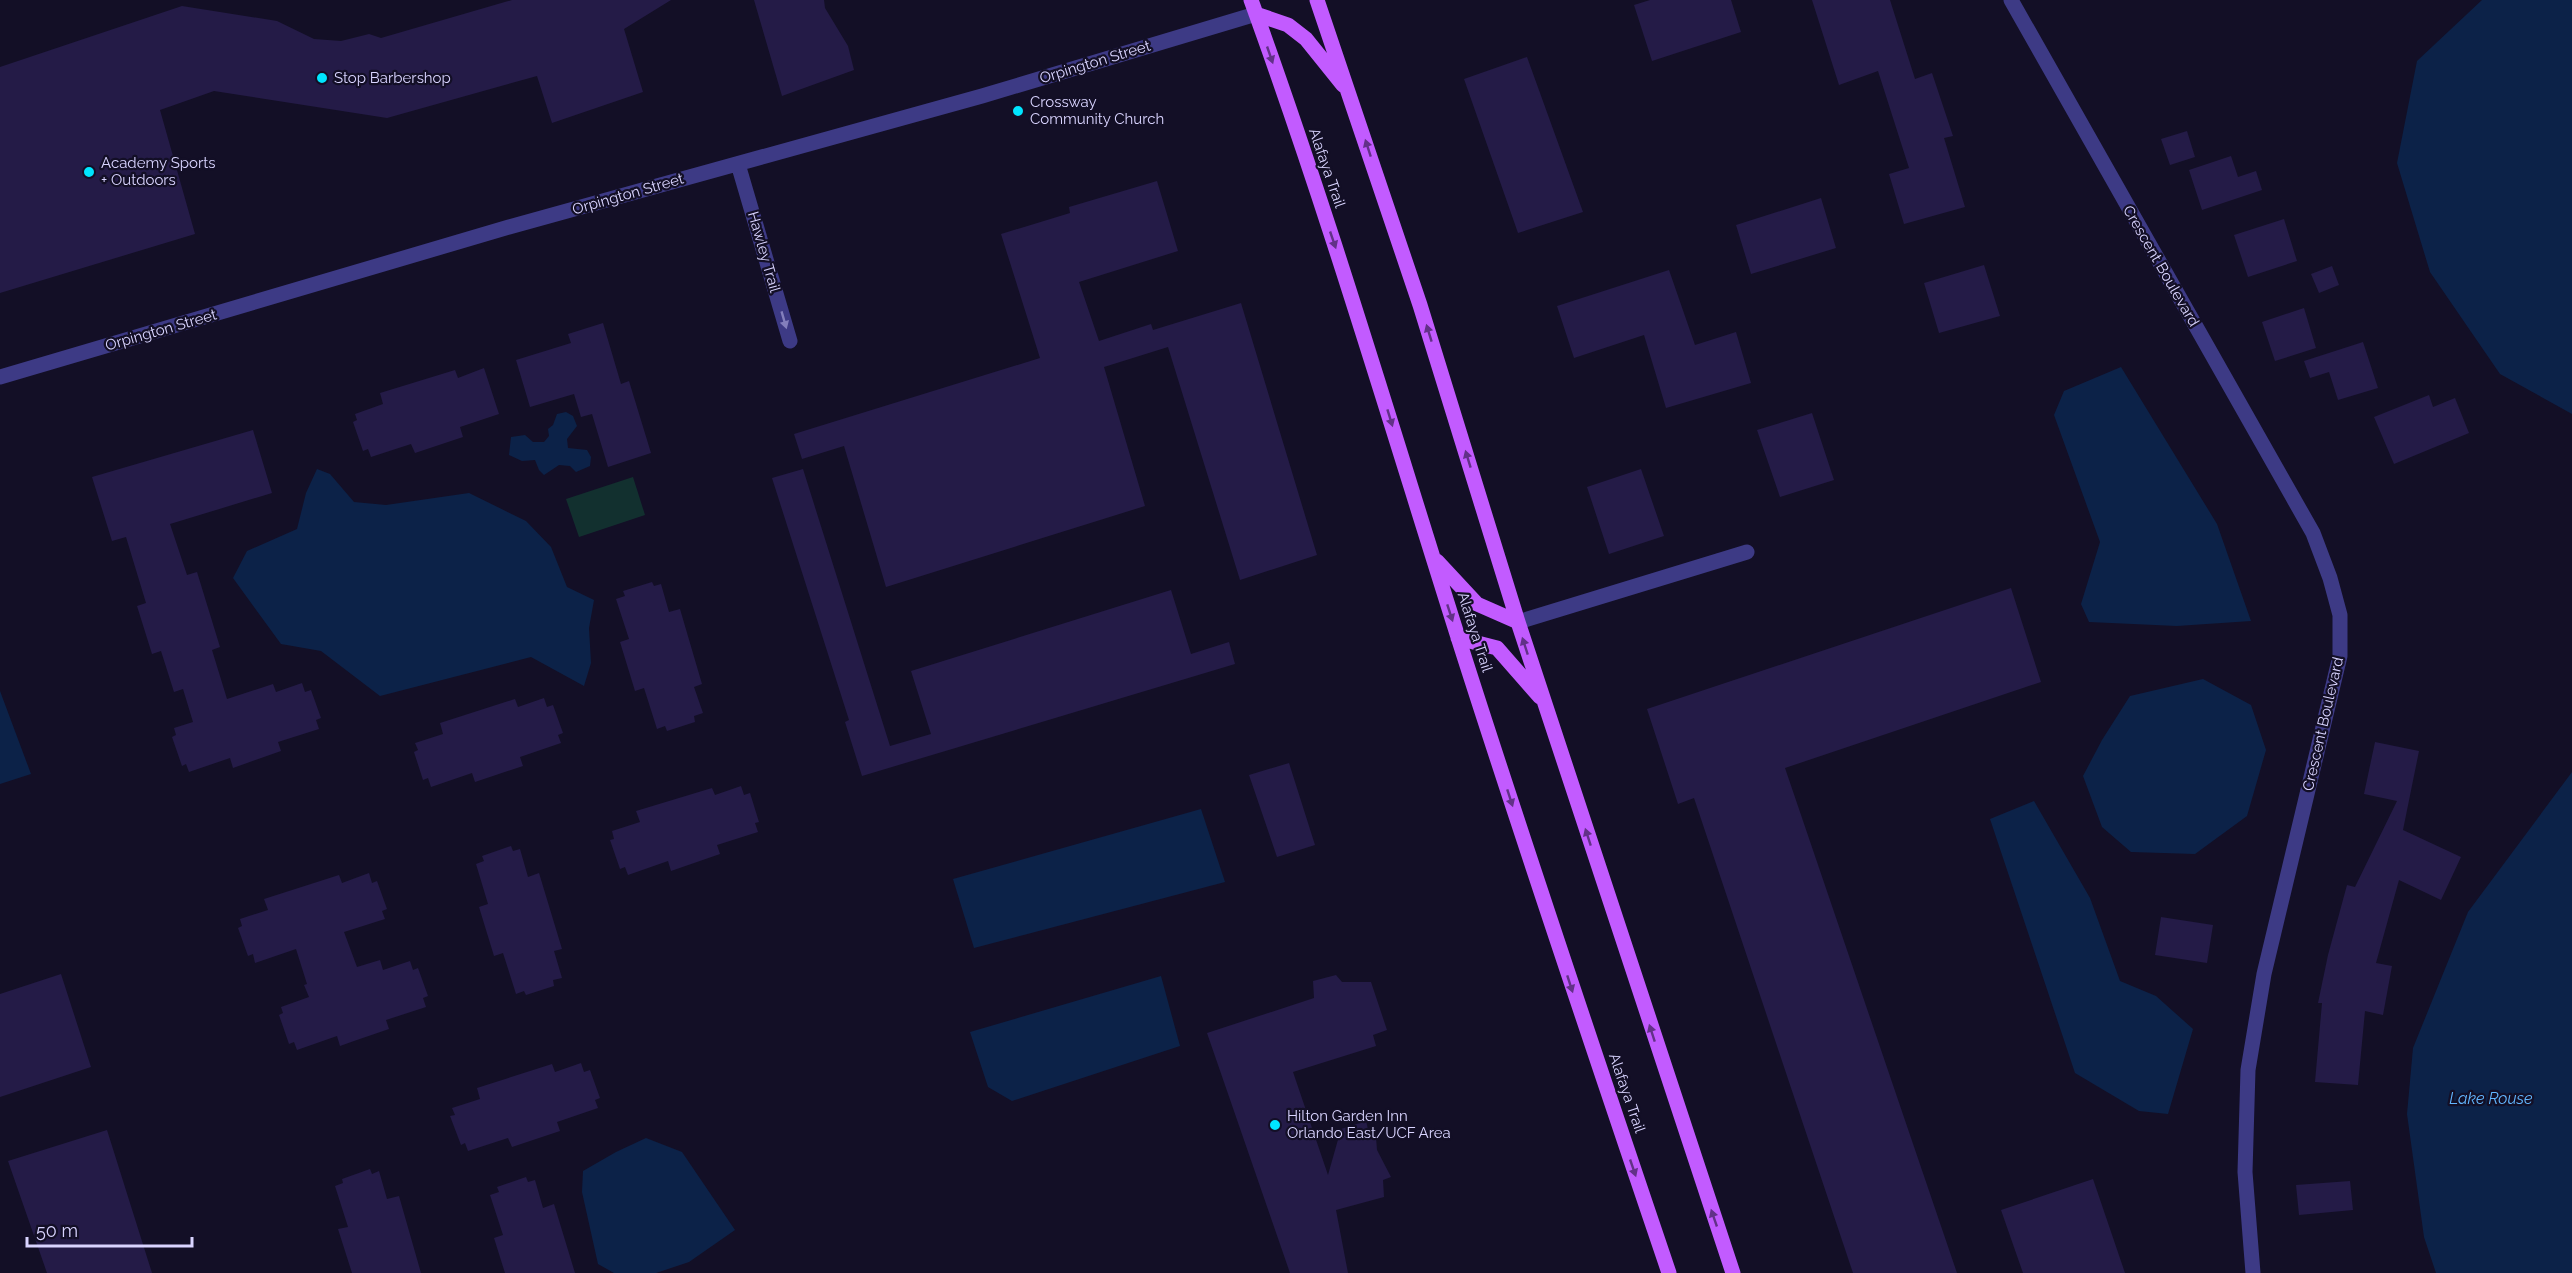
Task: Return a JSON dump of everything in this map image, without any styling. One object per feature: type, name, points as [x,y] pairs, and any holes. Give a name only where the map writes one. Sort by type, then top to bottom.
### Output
[{"type":"main road","points":[[1317,0],[1420,305],[1518,622],[1733,1273]]},
{"type":"main road","points":[[1253,7],[1288,26],[1306,39],[1350,94]]},
{"type":"main road","name":"Alafaya Trail","points":[[1253,7],[1361,325],[1458,638],[1576,1000],[1669,1273]]},
{"type":"main road","points":[[1433,557],[1477,604],[1518,622]]},
{"type":"main road","points":[[1458,638],[1497,648],[1544,701]]},
{"type":"street","name":"Crescent Boulevard","points":[[2011,0],[2313,533],[2330,578],[2340,615],[2340,656],[2264,974],[2248,1070],[2245,1172],[2253,1273]]},
{"type":"street","name":"Orpington Street","points":[[0,377],[509,227],[982,96],[1253,7]]},
{"type":"street","name":"Hawley Trail","points":[[738,164],[790,341]]},
{"type":"street","points":[[1518,622],[1747,552]]},
{"type":"green space","points":[[633,477],[645,515],[579,537],[566,499]]},
{"type":"water","points":[[2482,0],[2572,0],[2572,414],[2500,374],[2430,272],[2397,163],[2417,61]]},
{"type":"water","points":[[2121,367],[2217,524],[2251,621],[2177,626],[2089,622],[2081,604],[2100,542],[2054,415],[2064,391]]},
{"type":"water","points":[[566,412],[573,416],[577,426],[567,439],[568,448],[587,450],[591,457],[590,466],[576,472],[570,466],[559,465],[544,475],[535,460],[522,461],[509,455],[511,437],[525,435],[533,442],[544,442],[549,436],[548,429],[553,425],[557,414]]},
{"type":"water","points":[[317,469],[330,474],[354,502],[386,505],[469,493],[526,521],[551,547],[567,587],[594,600],[589,628],[591,663],[584,686],[531,657],[380,696],[321,651],[281,644],[233,578],[247,551],[297,529],[306,493]]},
{"type":"water","points":[[2203,679],[2251,705],[2266,750],[2247,816],[2195,854],[2131,852],[2102,827],[2083,776],[2102,740],[2130,696]]},
{"type":"water","points":[[0,691],[31,774],[0,784]]},
{"type":"water","name":"Lake Rouse","points":[[2572,772],[2572,1273],[2436,1273],[2424,1237],[2407,1114],[2413,1048],[2468,912]]},
{"type":"water","points":[[2034,801],[2090,898],[2120,981],[2156,996],[2193,1029],[2168,1114],[2139,1111],[2075,1073],[1990,819]]},
{"type":"water","points":[[1201,809],[1225,882],[974,948],[953,879]]},
{"type":"water","points":[[1161,976],[1180,1046],[1012,1101],[988,1087],[970,1032]]},
{"type":"water","points":[[646,1138],[682,1152],[735,1230],[689,1262],[656,1273],[614,1273],[598,1264],[582,1192],[583,1171]]},
{"type":"building","points":[[512,0],[671,0],[624,29],[643,92],[552,123],[537,76],[387,118],[214,91],[160,110],[195,234],[0,293],[0,67],[182,6],[277,21],[314,39],[341,41],[369,34],[381,38]]},
{"type":"building","points":[[754,0],[824,0],[825,8],[848,46],[854,70],[782,96]]},
{"type":"building","points":[[1650,0],[1731,0],[1741,32],[1652,61],[1634,5]]},
{"type":"building","points":[[1812,0],[1890,0],[1915,79],[1932,73],[1953,136],[1944,138],[1965,207],[1904,224],[1889,174],[1909,168],[1878,71],[1839,85]]},
{"type":"building","points":[[1527,57],[1583,212],[1518,233],[1464,79]]},
{"type":"building","points":[[2187,131],[2195,157],[2170,165],[2161,139]]},
{"type":"building","points":[[2231,156],[2238,177],[2256,171],[2262,190],[2202,210],[2189,170]]},
{"type":"building","points":[[1157,181],[1178,251],[1079,282],[1099,341],[1151,324],[1153,330],[1241,303],[1317,555],[1240,580],[1168,347],[1104,367],[1145,506],[886,587],[844,446],[802,459],[794,434],[1040,358],[1001,234],[1070,213],[1069,207]]},
{"type":"building","points":[[1821,198],[1836,248],[1751,274],[1736,225]]},
{"type":"building","points":[[2284,219],[2297,261],[2248,277],[2234,235]]},
{"type":"building","points":[[1984,265],[2000,316],[1939,333],[1924,283]]},
{"type":"building","points":[[2332,266],[2339,285],[2319,293],[2311,274]]},
{"type":"building","points":[[1669,270],[1695,345],[1736,332],[1751,383],[1666,408],[1644,335],[1574,358],[1557,306]]},
{"type":"building","points":[[2304,308],[2316,348],[2275,361],[2262,322]]},
{"type":"building","points":[[603,323],[621,384],[629,381],[651,453],[608,467],[592,414],[581,417],[574,394],[530,407],[516,360],[571,343],[568,334]]},
{"type":"building","points":[[2363,342],[2378,388],[2338,400],[2329,372],[2310,378],[2304,361]]},
{"type":"building","points":[[484,368],[499,414],[460,427],[463,437],[415,453],[411,444],[371,457],[368,449],[363,451],[353,422],[357,420],[355,414],[383,404],[380,393],[455,370],[458,378]]},
{"type":"building","points":[[2429,395],[2433,407],[2455,398],[2469,433],[2394,464],[2374,417]]},
{"type":"building","points":[[1812,413],[1834,480],[1780,497],[1757,430]]},
{"type":"building","points":[[253,430],[272,493],[170,524],[187,575],[197,572],[220,647],[212,650],[227,699],[273,684],[276,692],[302,683],[305,692],[311,690],[321,718],[316,720],[319,729],[278,742],[281,751],[233,768],[230,758],[189,772],[186,764],[182,766],[172,737],[176,735],[174,728],[193,722],[183,689],[174,692],[161,651],[152,654],[137,606],[146,603],[126,537],[112,541],[92,477]]},
{"type":"building","points":[[803,469],[890,746],[931,734],[911,671],[1171,590],[1191,654],[1229,642],[1235,664],[862,776],[845,722],[849,720],[772,478]]},
{"type":"building","points":[[1641,469],[1664,536],[1609,554],[1587,487]]},
{"type":"building","points":[[652,582],[654,586],[661,584],[669,612],[680,609],[702,684],[694,687],[703,713],[694,716],[695,722],[667,731],[665,726],[657,729],[644,688],[635,691],[620,642],[629,639],[616,599],[625,596],[623,591]]},
{"type":"building","points":[[2011,588],[2041,682],[1785,768],[1957,1273],[1853,1273],[1694,798],[1678,804],[1647,709]]},
{"type":"building","points":[[544,698],[547,707],[553,705],[563,733],[558,735],[561,743],[520,757],[523,766],[475,782],[472,773],[431,787],[428,778],[423,780],[414,752],[418,750],[415,743],[443,734],[440,723],[515,699],[518,707]]},
{"type":"building","points":[[2375,742],[2419,751],[2403,830],[2461,857],[2441,900],[2399,880],[2376,963],[2392,966],[2383,1015],[2365,1011],[2358,1085],[2315,1082],[2322,1003],[2318,1003],[2347,885],[2355,887],[2397,801],[2364,794]]},
{"type":"building","points":[[1289,763],[1315,845],[1277,857],[1249,775]]},
{"type":"building","points":[[741,786],[744,795],[750,793],[759,822],[755,823],[758,832],[717,845],[720,854],[671,871],[668,861],[628,875],[625,867],[620,869],[610,840],[614,839],[612,831],[640,822],[636,811],[712,788],[715,795]]},
{"type":"building","points":[[511,846],[513,851],[520,849],[528,877],[539,873],[562,949],[554,951],[562,978],[553,980],[554,986],[526,995],[524,991],[516,994],[503,953],[494,956],[479,907],[488,904],[476,864],[484,861],[482,856]]},
{"type":"building","points":[[369,873],[372,883],[377,881],[387,909],[382,911],[385,919],[344,932],[357,967],[380,960],[383,970],[410,961],[413,970],[418,968],[428,996],[423,998],[426,1007],[386,1020],[389,1029],[340,1046],[337,1036],[297,1050],[294,1042],[289,1044],[279,1015],[283,1013],[281,1007],[309,997],[296,949],[255,963],[253,954],[248,956],[238,928],[242,926],[240,919],[268,910],[264,899],[339,875],[342,883]]},
{"type":"building","points":[[2161,917],[2213,925],[2207,963],[2155,955]]},
{"type":"building","points":[[61,974],[91,1067],[0,1097],[0,994]]},
{"type":"building","name":"Hilton Garden Inn Orlando East/UCF Area","points":[[1336,975],[1342,982],[1371,982],[1387,1030],[1373,1035],[1376,1046],[1293,1072],[1328,1175],[1341,1129],[1366,1121],[1370,1137],[1376,1137],[1377,1150],[1391,1177],[1383,1180],[1384,1197],[1336,1210],[1348,1273],[1290,1273],[1207,1033],[1314,998],[1313,981]]},
{"type":"building","points":[[581,1063],[584,1072],[590,1070],[600,1098],[595,1100],[598,1108],[557,1122],[560,1131],[512,1147],[508,1138],[468,1151],[465,1143],[461,1145],[450,1116],[455,1115],[452,1108],[480,1099],[477,1088],[552,1064],[555,1072]]},
{"type":"building","points":[[107,1130],[152,1273],[47,1273],[8,1161]]},
{"type":"building","points":[[370,1169],[372,1174],[379,1171],[387,1199],[399,1196],[421,1273],[352,1273],[338,1229],[348,1227],[335,1186],[343,1183],[342,1179]]},
{"type":"building","points":[[526,1177],[528,1182],[535,1180],[543,1208],[554,1204],[575,1273],[505,1273],[494,1238],[503,1235],[490,1195],[499,1192],[497,1187]]},
{"type":"building","points":[[2093,1179],[2125,1273],[2023,1273],[2001,1210]]},
{"type":"building","points":[[2350,1181],[2353,1210],[2299,1215],[2296,1185]]},
{"type":"place","name":"Stop Barbershop","points":[[322,78]]},
{"type":"place","name":"Crossway Community Church","points":[[1018,111]]},
{"type":"place","name":"Academy Sports + Outdoors","points":[[89,172]]},
{"type":"place","name":"Hilton Garden Inn Orlando East/UCF Area","points":[[1275,1125]]}]
